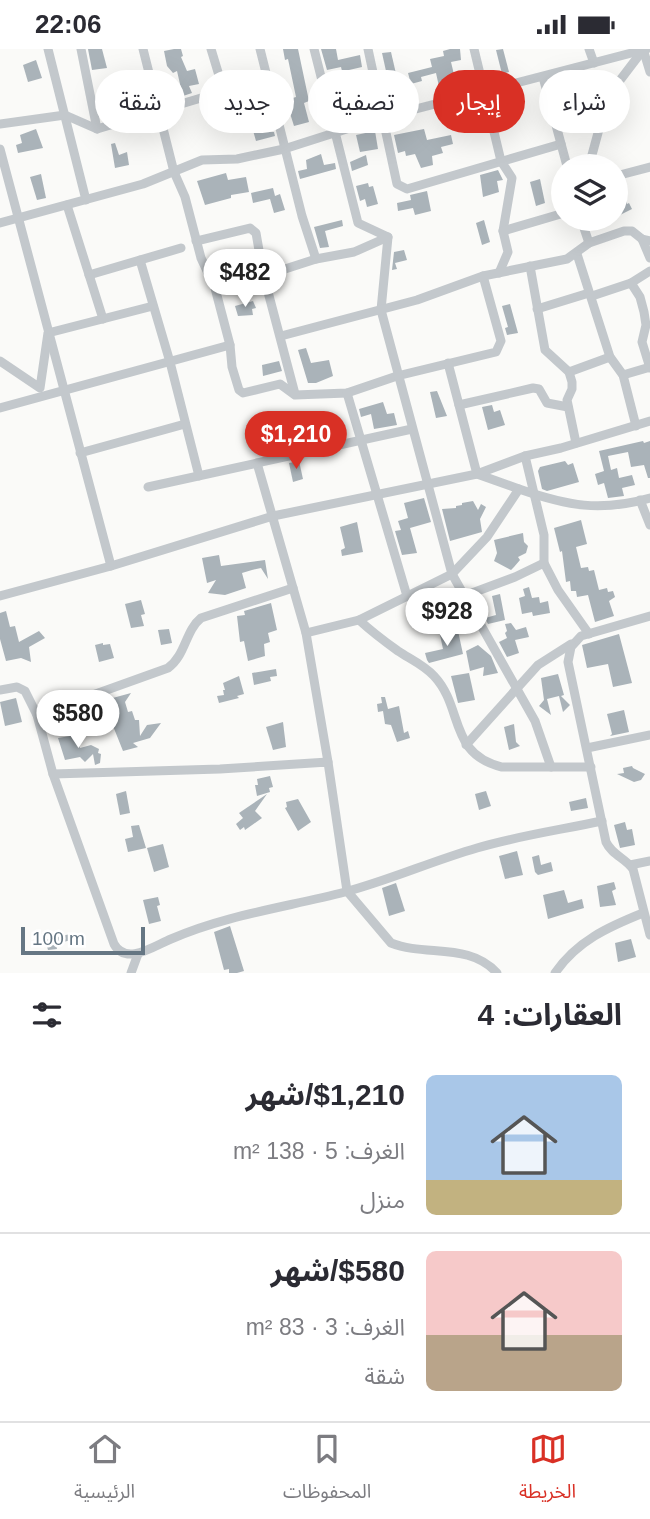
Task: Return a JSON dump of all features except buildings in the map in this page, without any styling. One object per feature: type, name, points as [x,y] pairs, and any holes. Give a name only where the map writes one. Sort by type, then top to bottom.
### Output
[{"type":"street","points":[[48,49],[86,200]]},
{"type":"street","points":[[81,49],[95,119]]},
{"type":"street","points":[[144,49],[149,70]]},
{"type":"street","points":[[211,49],[217,70]]},
{"type":"street","points":[[260,49],[266,70]]},
{"type":"street","points":[[314,49],[319,70]]},
{"type":"street","points":[[474,49],[479,70]]},
{"type":"street","points":[[589,49],[594,63]]},
{"type":"street","points":[[568,70],[644,49]]},
{"type":"street","points":[[644,49],[650,72]]},
{"type":"street","points":[[592,154],[608,96],[644,49]]},
{"type":"street","points":[[370,50],[374,70]]},
{"type":"street","points":[[0,124],[65,115],[95,128]]},
{"type":"street","points":[[165,133],[201,258],[215,288],[230,345],[232,367],[239,390],[243,393],[280,384],[295,395],[347,393],[397,376],[496,352],[501,341],[483,276]]},
{"type":"street","points":[[280,133],[316,258]]},
{"type":"street","points":[[0,223],[143,184],[202,160],[237,159],[284,149],[335,133],[358,223],[388,237]]},
{"type":"street","points":[[385,133],[397,184],[407,190],[561,144]]},
{"type":"street","points":[[494,133],[501,161],[512,178],[503,231],[508,252],[499,273]]},
{"type":"street","points":[[558,133],[564,154]]},
{"type":"street","points":[[0,149],[111,566]]},
{"type":"street","points":[[628,173],[650,167]]},
{"type":"street","points":[[67,205],[103,319]]},
{"type":"street","points":[[503,231],[551,217]]},
{"type":"street","points":[[196,241],[250,228],[256,233],[263,273],[295,395]]},
{"type":"street","points":[[281,336],[417,300],[483,276],[567,259],[589,243],[624,231],[632,230],[646,240],[650,258]]},
{"type":"street","points":[[586,231],[589,243]]},
{"type":"street","points":[[263,273],[285,269],[316,258],[354,252],[388,237]]},
{"type":"street","points":[[388,237],[381,310],[452,574],[535,721],[551,768]]},
{"type":"street","points":[[89,275],[181,248]]},
{"type":"street","points":[[577,254],[610,357],[623,375],[636,426]]},
{"type":"street","points":[[140,260],[199,476]]},
{"type":"street","points":[[530,266],[545,349],[569,372],[572,389],[567,400],[576,443]]},
{"type":"street","points":[[537,309],[631,283],[650,271]]},
{"type":"street","points":[[623,375],[650,368],[642,342],[648,321],[640,297],[631,283]]},
{"type":"street","points":[[48,333],[153,306]]},
{"type":"street","points":[[23,401],[40,388],[48,333]]},
{"type":"street","points":[[0,408],[230,345]]},
{"type":"street","points":[[569,372],[610,357]]},
{"type":"street","points":[[0,361],[40,388]]},
{"type":"street","points":[[448,363],[477,474]]},
{"type":"street","points":[[459,405],[533,388],[539,389],[547,403],[568,407]]},
{"type":"street","points":[[347,393],[407,596]]},
{"type":"street","points":[[0,596],[111,566],[273,516],[477,474],[525,456],[650,421]]},
{"type":"street","points":[[80,453],[185,424]]},
{"type":"street","points":[[148,487],[412,429]]},
{"type":"street","points":[[525,456],[544,535],[544,563],[558,590],[589,634]]},
{"type":"street","points":[[257,463],[306,633],[347,891],[391,943],[464,953],[485,962],[497,973]]},
{"type":"street","points":[[477,474],[556,501],[603,508],[645,499],[650,525]]},
{"type":"street","points":[[306,633],[359,619],[452,574],[487,537],[519,489]]},
{"type":"street","points":[[464,596],[544,563]]},
{"type":"street","points":[[37,715],[168,668],[179,656],[192,627],[201,618],[293,588]]},
{"type":"street","points":[[466,745],[538,666],[589,634],[650,616]]},
{"type":"street","points":[[359,619],[375,635],[435,677],[442,687],[466,745],[476,757],[502,767],[591,767]]},
{"type":"street","points":[[575,641],[568,654],[568,662],[602,821],[610,849],[630,865],[635,874],[650,935]]},
{"type":"street","points":[[0,690],[12,687],[22,689],[28,695],[37,715],[53,775],[114,944],[117,950],[125,953],[138,954],[194,929],[347,891],[478,848],[602,821]]},
{"type":"street","points":[[587,748],[650,735]]},
{"type":"street","points":[[53,775],[328,762]]},
{"type":"street","points":[[630,865],[650,860]]},
{"type":"street","points":[[555,973],[583,942],[604,928],[643,913]]},
{"type":"street","points":[[131,973],[138,954]]}]
